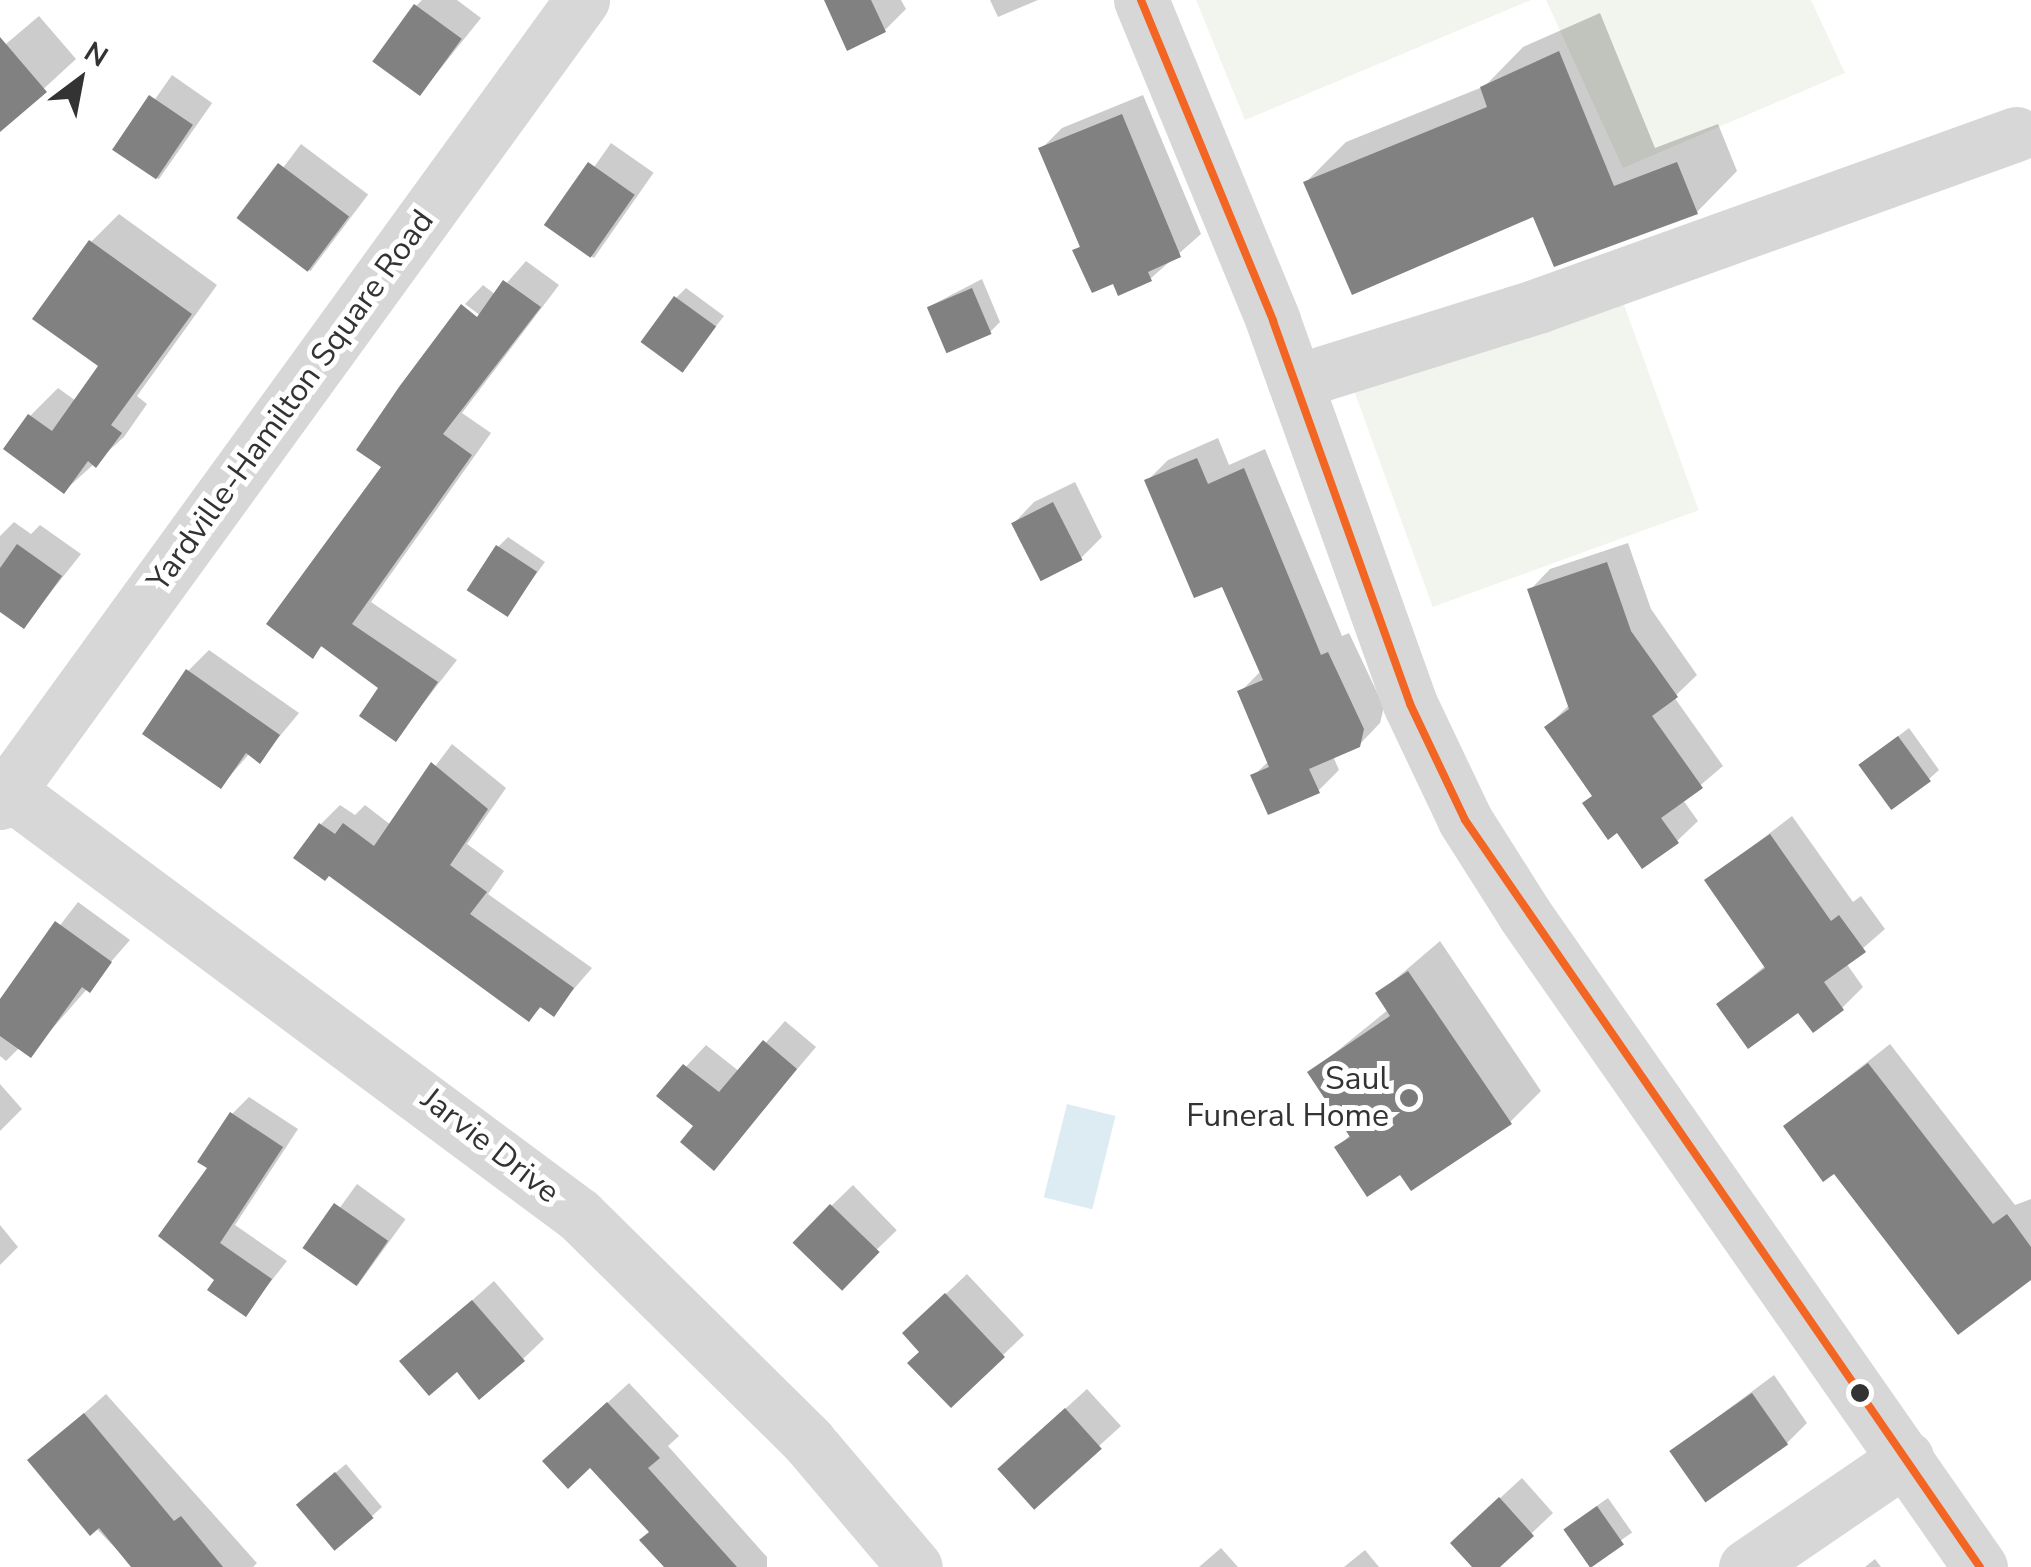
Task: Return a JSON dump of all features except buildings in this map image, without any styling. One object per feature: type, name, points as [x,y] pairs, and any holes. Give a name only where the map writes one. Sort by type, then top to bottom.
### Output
[{"type":"street","name":"Yardville-Hamilton Square Road","points":[[4,796],[582,0]]},
{"type":"street","points":[[1141,0],[1296,382],[1410,704],[1466,820],[1524,915],[1980,1567]]},
{"type":"street","points":[[1296,382],[1540,305],[2016,134]]},
{"type":"street","name":"Jarvie Drive","points":[[4,796],[579,1215],[808,1441],[915,1567]]},
{"type":"street","points":[[1746,1567],[1906,1458]]},
{"type":"shaded area","points":[[1196,0],[1531,0],[1245,120]]},
{"type":"shaded area","points":[[1546,0],[1811,0],[1845,73],[1623,168]]},
{"type":"shaded area","points":[[1620,294],[1699,510],[1433,607],[1354,391]]},
{"type":"shaded area","points":[[1067,1104],[1116,1116],[1092,1209],[1044,1197]]},
{"type":"transit line","points":[[1141,0],[1273,321],[1410,704],[1465,820],[1980,1567]]},
{"type":"place","name":"Saul Funeral Home","points":[[1409,1098]]}]
